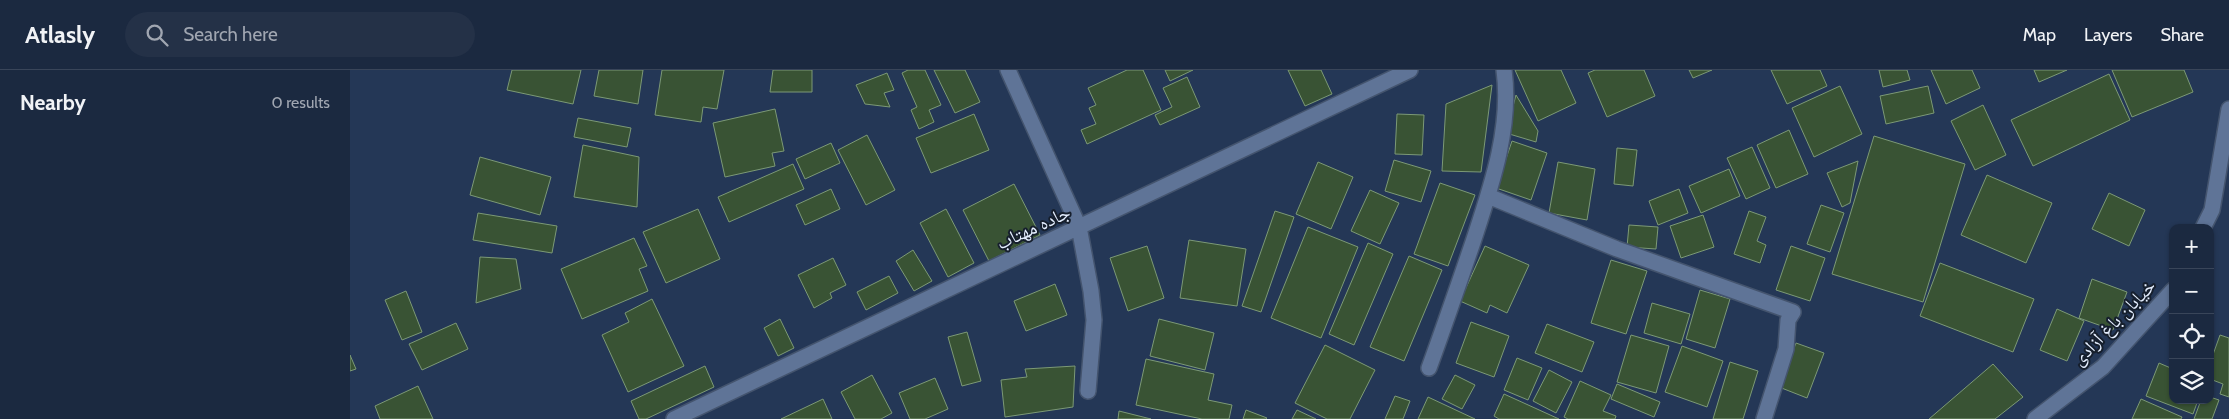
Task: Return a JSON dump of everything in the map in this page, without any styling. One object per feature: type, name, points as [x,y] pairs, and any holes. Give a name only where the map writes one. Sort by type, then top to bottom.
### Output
[{"type":"street","points":[[1008,70],[1079,227],[1091,290],[1094,320],[1088,391]]},
{"type":"street","name":"جاده مهتاب","points":[[674,419],[1410,70]]},
{"type":"street","points":[[1429,368],[1488,196],[1505,122],[1506,86],[1504,70]]},
{"type":"street","points":[[2205,224],[2212,210],[2229,109]]},
{"type":"street","points":[[1488,196],[1616,249],[1747,294],[1792,312],[1788,320],[1786,349],[1764,419]]},
{"type":"street","name":"خیابان باغ آزادی","points":[[2035,419],[2103,367],[2169,294]]},
{"type":"building","points":[[512,70],[581,70],[573,104],[507,90]]},
{"type":"building","points":[[599,70],[643,70],[638,104],[594,96]]},
{"type":"building","points":[[662,70],[724,70],[717,109],[703,107],[701,122],[655,115]]},
{"type":"building","points":[[773,70],[812,70],[812,92],[770,92]]},
{"type":"building","points":[[908,70],[925,70],[941,105],[929,110],[934,122],[919,129],[911,110],[917,107],[902,73]]},
{"type":"building","points":[[934,70],[965,70],[980,102],[955,113]]},
{"type":"building","points":[[1127,70],[1143,70],[1161,110],[1087,144],[1081,130],[1096,124],[1089,108],[1096,105],[1088,88]]},
{"type":"building","points":[[1165,70],[1193,70],[1170,81]]},
{"type":"building","points":[[1288,70],[1321,70],[1332,94],[1305,106]]},
{"type":"building","points":[[1515,70],[1561,70],[1576,103],[1538,121]]},
{"type":"building","points":[[1595,70],[1644,70],[1655,96],[1607,117],[1588,73]]},
{"type":"building","points":[[1689,70],[1712,70],[1693,78]]},
{"type":"building","points":[[1771,70],[1820,70],[1827,86],[1787,104]]},
{"type":"building","points":[[1879,70],[1907,70],[1910,80],[1883,87]]},
{"type":"building","points":[[1931,70],[1972,70],[1980,88],[1946,104]]},
{"type":"building","points":[[2034,70],[2067,70],[2039,82]]},
{"type":"building","points":[[2112,70],[2184,70],[2193,92],[2132,117]]},
{"type":"building","points":[[887,73],[894,90],[884,93],[890,107],[865,104],[856,85]]},
{"type":"building","points":[[2109,74],[2130,120],[2033,166],[2011,120]]},
{"type":"building","points":[[1187,77],[1200,107],[1160,125],[1155,115],[1172,107],[1163,88]]},
{"type":"building","points":[[1492,85],[1481,172],[1442,171],[1446,104]]},
{"type":"building","points":[[1840,86],[1862,134],[1814,157],[1792,108]]},
{"type":"building","points":[[1928,86],[1934,113],[1886,124],[1880,96]]},
{"type":"building","points":[[1516,95],[1538,131],[1536,142],[1506,133]]},
{"type":"building","points":[[1983,105],[2006,155],[1975,170],[1951,121]]},
{"type":"building","points":[[775,109],[784,151],[772,153],[775,166],[725,177],[713,123]]},
{"type":"building","points":[[974,114],[989,150],[931,173],[916,138]]},
{"type":"building","points":[[1397,114],[1424,115],[1422,155],[1395,154]]},
{"type":"building","points":[[578,118],[631,128],[627,147],[574,137]]},
{"type":"building","points":[[1789,130],[1808,174],[1776,188],[1757,145]]},
{"type":"building","points":[[867,135],[895,190],[866,205],[838,150]]},
{"type":"building","points":[[1874,136],[1965,164],[1923,302],[1832,274]]},
{"type":"building","points":[[1512,141],[1547,153],[1531,200],[1496,188]]},
{"type":"building","points":[[831,143],[840,163],[805,179],[796,159]]},
{"type":"building","points":[[583,145],[639,157],[637,207],[574,197]]},
{"type":"building","points":[[1752,147],[1770,188],[1746,199],[1727,158]]},
{"type":"building","points":[[1617,148],[1637,150],[1633,186],[1614,184]]},
{"type":"building","points":[[480,157],[551,177],[540,215],[470,195]]},
{"type":"building","points":[[1394,160],[1431,171],[1421,202],[1385,191]]},
{"type":"building","points":[[1858,161],[1850,203],[1842,207],[1827,173]]},
{"type":"building","points":[[1318,162],[1353,177],[1331,229],[1296,214]]},
{"type":"building","points":[[1558,162],[1595,169],[1587,220],[1549,213]]},
{"type":"building","points":[[793,164],[804,189],[729,222],[718,197]]},
{"type":"building","points":[[1729,169],[1740,196],[1701,213],[1689,186]]},
{"type":"building","points":[[1987,175],[2052,203],[2026,263],[1961,235]]},
{"type":"building","points":[[1440,183],[1475,195],[1448,266],[1414,254]]},
{"type":"building","points":[[1014,184],[1040,235],[989,261],[963,210]]},
{"type":"building","points":[[831,189],[840,209],[805,225],[796,205]]},
{"type":"building","points":[[1679,189],[1688,213],[1658,225],[1649,201]]},
{"type":"building","points":[[1370,190],[1399,203],[1380,244],[1351,231]]},
{"type":"building","points":[[2109,193],[2145,210],[2129,246],[2092,229]]},
{"type":"building","points":[[1821,205],[1844,213],[1830,252],[1807,244]]},
{"type":"building","points":[[698,209],[720,259],[666,283],[643,232]]},
{"type":"building","points":[[946,209],[974,263],[948,277],[920,223]]},
{"type":"building","points":[[1275,211],[1294,217],[1261,312],[1242,306]]},
{"type":"building","points":[[1749,211],[1766,217],[1757,241],[1766,245],[1760,263],[1734,254]]},
{"type":"building","points":[[478,213],[557,226],[552,253],[473,240]]},
{"type":"building","points":[[1703,215],[1714,247],[1681,258],[1670,226]]},
{"type":"building","points":[[1629,225],[1658,227],[1656,249],[1627,247]]},
{"type":"building","points":[[1308,227],[1358,247],[1321,338],[1271,318]]},
{"type":"building","points":[[634,238],[647,266],[639,269],[648,291],[582,319],[561,269]]},
{"type":"building","points":[[1189,240],[1246,249],[1237,306],[1180,298]]},
{"type":"building","points":[[1368,243],[1393,254],[1354,345],[1329,334]]},
{"type":"building","points":[[1147,246],[1164,298],[1128,311],[1110,258]]},
{"type":"building","points":[[1485,246],[1529,265],[1507,313],[1490,305],[1487,313],[1460,301]]},
{"type":"building","points":[[1791,246],[1825,258],[1810,301],[1776,290]]},
{"type":"building","points":[[913,250],[932,281],[914,291],[896,261]]},
{"type":"building","points":[[1409,256],[1442,270],[1404,361],[1370,347]]},
{"type":"building","points":[[480,257],[516,259],[521,289],[476,303]]},
{"type":"building","points":[[833,258],[846,285],[830,293],[832,298],[814,308],[798,275]]},
{"type":"building","points":[[1611,260],[1647,271],[1626,334],[1591,323]]},
{"type":"building","points":[[1940,263],[2034,299],[2013,352],[1920,316]]},
{"type":"building","points":[[889,276],[898,293],[866,310],[857,292]]},
{"type":"building","points":[[2092,279],[2127,292],[2113,330],[2079,318]]},
{"type":"building","points":[[1055,284],[1067,315],[1026,331],[1014,301]]},
{"type":"building","points":[[1700,290],[1730,299],[1715,348],[1686,339]]},
{"type":"building","points":[[406,291],[422,332],[402,340],[385,300]]},
{"type":"building","points":[[652,299],[684,366],[628,392],[602,335],[629,322],[625,313]]},
{"type":"building","points":[[1652,303],[1690,314],[1681,344],[1644,333]]},
{"type":"building","points":[[2057,309],[2084,321],[2067,361],[2040,350]]},
{"type":"building","points":[[780,319],[794,348],[778,356],[764,328]]},
{"type":"building","points":[[1159,319],[1214,333],[1205,370],[1150,356]]},
{"type":"building","points":[[1471,322],[1509,336],[1494,377],[1456,363]]},
{"type":"building","points":[[456,323],[468,349],[422,370],[409,344]]},
{"type":"building","points":[[1547,324],[1594,342],[1582,372],[1535,353]]},
{"type":"building","points":[[967,332],[981,381],[962,386],[948,337]]},
{"type":"building","points":[[1631,335],[1669,346],[1656,393],[1617,382]]},
{"type":"building","points":[[2220,335],[2229,338],[2229,397],[2220,394],[2223,384],[2214,381],[2214,352]]},
{"type":"building","points":[[1796,343],[1824,353],[1807,398],[1779,387]]},
{"type":"building","points":[[1325,345],[1375,370],[1350,419],[1327,419],[1295,403]]},
{"type":"building","points":[[1682,346],[1723,361],[1707,407],[1665,392]]},
{"type":"building","points":[[350,355],[356,369],[350,371]]},
{"type":"building","points":[[1517,358],[1542,368],[1528,400],[1504,390]]},
{"type":"building","points":[[1146,359],[1214,374],[1208,400],[1232,405],[1229,419],[1202,419],[1136,405]]},
{"type":"building","points":[[1730,362],[1758,371],[1743,419],[1713,419]]},
{"type":"building","points":[[2159,363],[2169,367],[2169,404],[2197,404],[2193,414],[2146,396]]},
{"type":"building","points":[[1993,364],[2023,397],[1995,419],[1929,419]]},
{"type":"building","points":[[705,366],[714,387],[646,419],[639,419],[631,401]]},
{"type":"building","points":[[1075,366],[1073,407],[1005,417],[1001,380],[1027,377],[1025,369]]},
{"type":"building","points":[[1549,370],[1572,382],[1556,413],[1533,401]]},
{"type":"building","points":[[872,375],[892,413],[881,419],[855,419],[841,392]]},
{"type":"building","points":[[1455,375],[1475,385],[1462,409],[1442,399]]},
{"type":"building","points":[[935,378],[948,409],[925,419],[910,419],[899,393]]},
{"type":"building","points":[[1580,381],[1611,395],[1603,411],[1616,416],[1615,419],[1568,419],[1564,417]]},
{"type":"building","points":[[1617,384],[1660,402],[1654,417],[1611,399]]},
{"type":"building","points":[[418,386],[433,419],[380,419],[375,406]]},
{"type":"building","points":[[1504,394],[1559,419],[1499,419],[1494,416]]},
{"type":"building","points":[[1395,396],[1410,401],[1403,419],[1385,419]]},
{"type":"building","points":[[1428,397],[1475,419],[1418,419]]},
{"type":"building","points":[[2214,398],[2219,400],[2212,419],[2194,419],[2200,404],[2214,404]]},
{"type":"building","points":[[823,399],[832,419],[781,419]]},
{"type":"building","points":[[2141,399],[2182,417],[2181,419],[2132,419]]},
{"type":"building","points":[[1246,410],[1267,418],[1243,419]]},
{"type":"building","points":[[1297,410],[1316,419],[1292,419]]},
{"type":"building","points":[[1119,411],[1151,419],[1118,419]]}]
